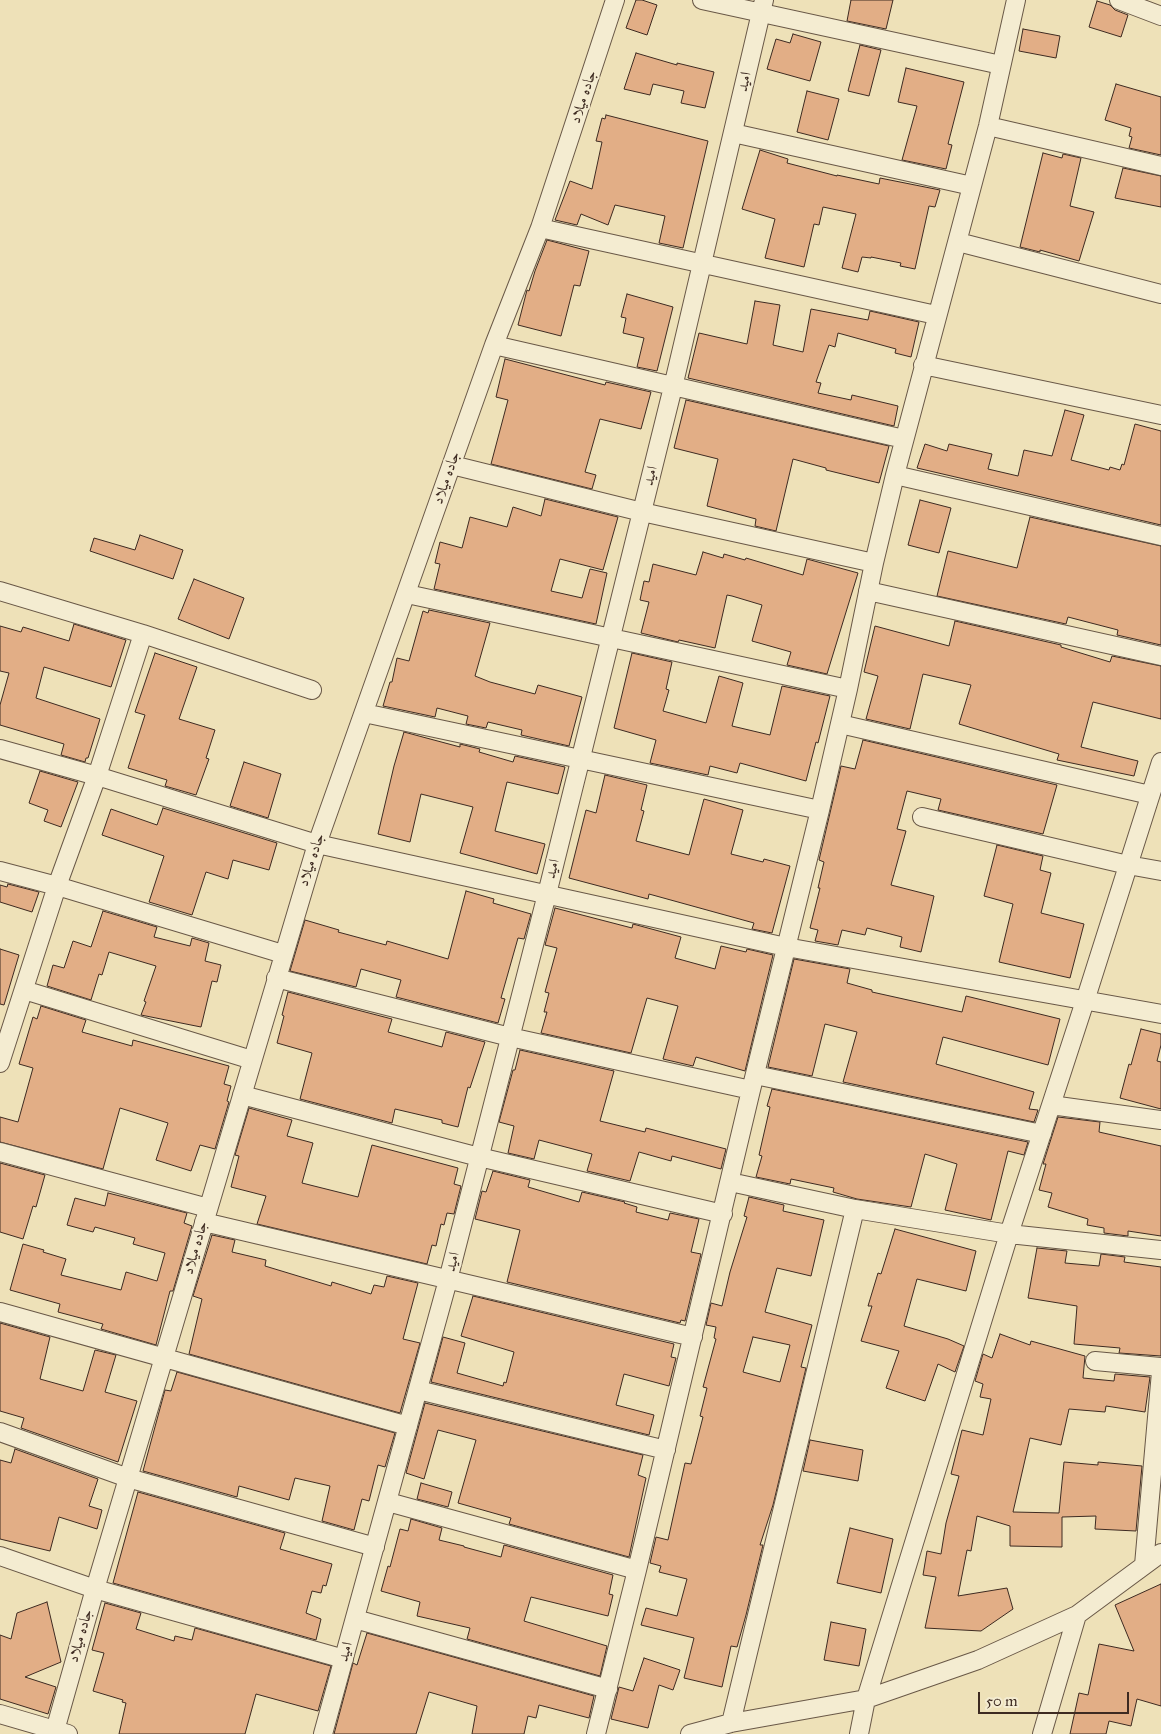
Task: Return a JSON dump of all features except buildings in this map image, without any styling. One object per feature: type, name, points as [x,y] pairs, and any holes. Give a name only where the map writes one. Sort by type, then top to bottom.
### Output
[{"type":"street","name":"جاده میلاد","points":[[59,1733],[95,1589],[317,844],[494,344],[540,228],[615,0]]},
{"type":"street","points":[[702,0],[762,7],[1002,65]]},
{"type":"street","points":[[596,1734],[638,1570],[753,1082],[820,810],[895,475],[936,315],[958,242],[988,126],[1016,0]]},
{"type":"street","points":[[1119,0],[1161,16]]},
{"type":"street","name":"امید","points":[[323,1734],[448,1280],[547,894],[673,387],[762,7]]},
{"type":"street","points":[[988,126],[1161,166]]},
{"type":"street","points":[[733,133],[972,186]]},
{"type":"street","points":[[540,228],[936,315]]},
{"type":"street","points":[[958,242],[1161,294]]},
{"type":"street","points":[[494,344],[904,439]]},
{"type":"street","points":[[923,365],[1161,415]]},
{"type":"street","points":[[452,465],[642,512],[874,563]]},
{"type":"street","points":[[895,475],[1161,536]]},
{"type":"street","points":[[0,590],[143,634],[312,690]]},
{"type":"street","points":[[868,592],[1161,656]]},
{"type":"street","points":[[407,594],[848,689]]},
{"type":"street","points":[[0,1063],[8,1014],[24,990],[57,886],[97,776],[143,634]]},
{"type":"street","points":[[364,713],[820,810]]},
{"type":"street","points":[[840,724],[1150,795]]},
{"type":"street","points":[[0,749],[97,776],[317,844],[786,947],[1085,1002],[1161,1014]]},
{"type":"street","points":[[859,1734],[866,1699],[1009,1234],[1161,762]]},
{"type":"street","points":[[922,817],[1161,871]]},
{"type":"street","points":[[0,871],[57,886],[283,954]]},
{"type":"street","points":[[276,978],[510,1037],[1042,1134]]},
{"type":"street","points":[[24,990],[252,1060]]},
{"type":"street","points":[[242,1095],[479,1158],[723,1214]]},
{"type":"street","points":[[1051,1105],[1161,1120]]},
{"type":"street","points":[[0,1152],[206,1215],[448,1280],[693,1337]]},
{"type":"street","points":[[730,1182],[854,1209],[1009,1234],[1161,1250]]},
{"type":"street","points":[[731,1724],[854,1209]]},
{"type":"street","points":[[0,1312],[408,1426]]},
{"type":"street","points":[[1095,1361],[1161,1367]]},
{"type":"street","points":[[1144,1565],[1161,1372]]},
{"type":"street","points":[[418,1390],[666,1450]]},
{"type":"street","points":[[0,1432],[128,1478],[376,1547]]},
{"type":"street","points":[[388,1502],[638,1570]]},
{"type":"street","points":[[693,1734],[731,1724],[866,1699],[978,1660],[1077,1615],[1161,1554]]},
{"type":"street","points":[[0,1556],[95,1589],[344,1659]]},
{"type":"street","points":[[1042,1734],[1077,1615]]},
{"type":"street","points":[[355,1619],[608,1689]]},
{"type":"street","points":[[0,1714],[59,1733]]}]
